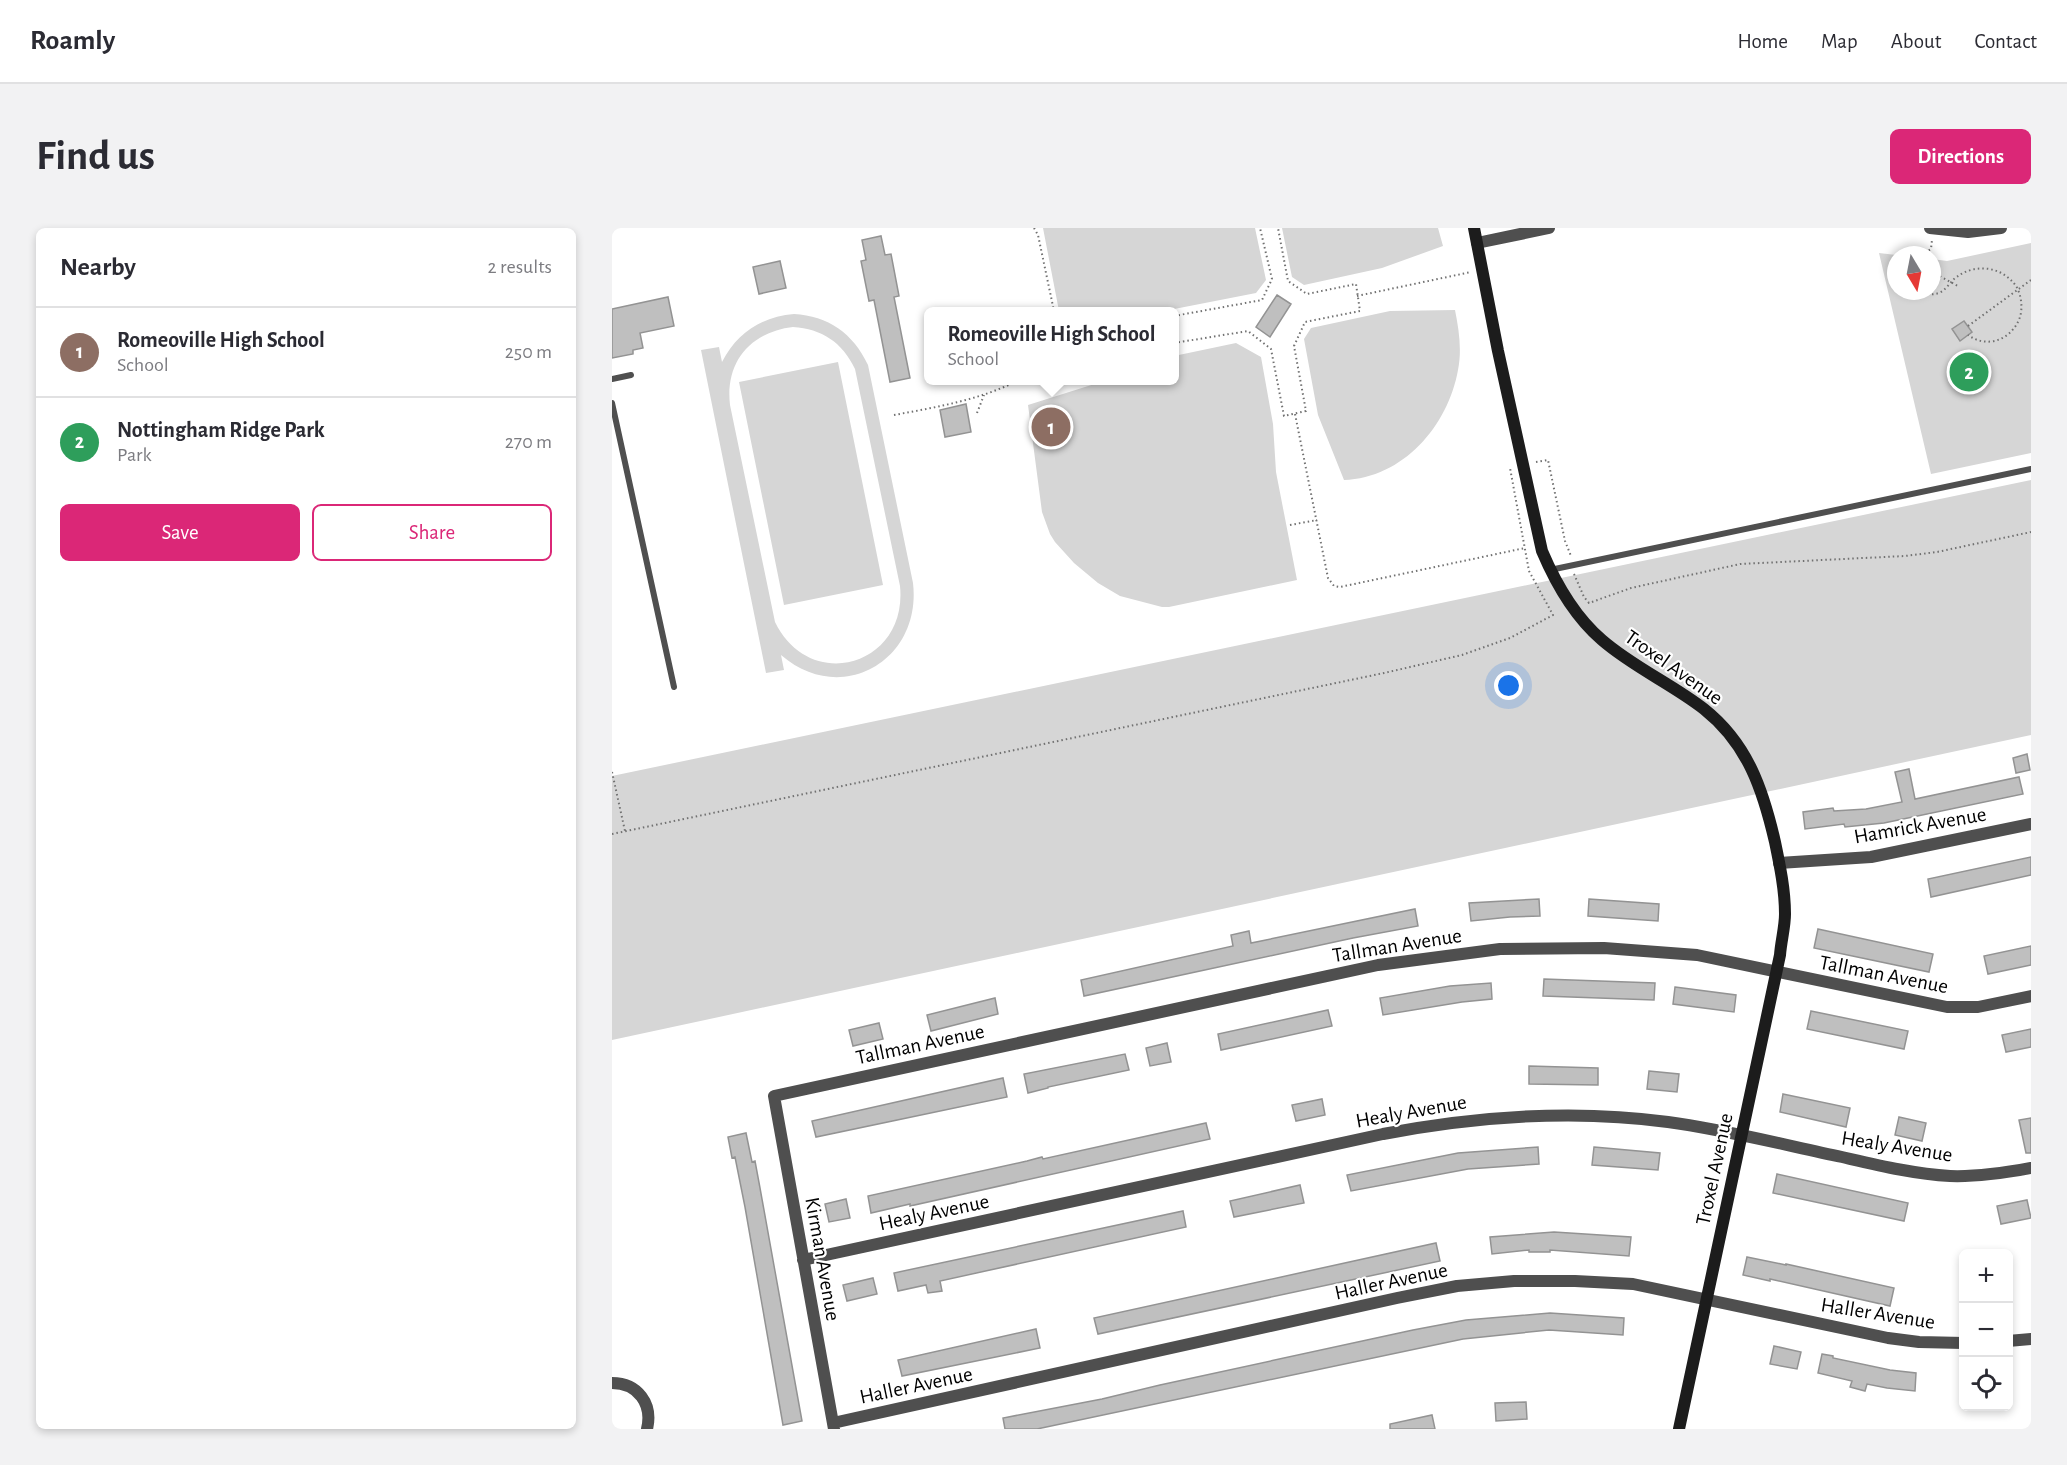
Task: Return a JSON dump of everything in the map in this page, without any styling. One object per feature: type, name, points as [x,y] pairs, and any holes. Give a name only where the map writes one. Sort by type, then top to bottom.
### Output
[{"type":"street","name":"Troxel Avenue","points":[[1474,228],[1498,351],[1525,465],[1542,551],[1550,570],[1586,624],[1604,641],[1704,709],[1730,735],[1752,768],[1768,809],[1783,886],[1785,916],[1776,972],[1679,1429]]},
{"type":"street","points":[[1477,243],[1549,228]]},
{"type":"street","points":[[1930,228],[1968,232],[2001,228]]},
{"type":"street","name":"Hamrick Avenue","points":[[1779,863],[1870,857],[2031,824]]},
{"type":"street","name":"Tallman Avenue","points":[[774,1096],[1378,965],[1508,949],[1604,948],[1697,955],[1947,1007],[1978,1007],[2031,996]]},
{"type":"street","name":"Kirman Avenue","points":[[774,1096],[834,1426]]},
{"type":"street","name":"Healy Avenue","points":[[803,1260],[1383,1134],[1465,1121],[1553,1115],[1669,1122],[1742,1135],[1869,1164],[1928,1173],[1976,1176],[2031,1168]]},
{"type":"street","name":"Haller Avenue","points":[[834,1426],[1457,1286],[1514,1281],[1633,1284],[1888,1338],[1919,1342],[1959,1343]]},
{"type":"street","points":[[2013,1341],[2031,1339]]},
{"type":"street","points":[[612,1383],[630,1386],[643,1397],[649,1412],[647,1429]]},
{"type":"lane","points":[[612,379],[631,375]]},
{"type":"lane","points":[[612,404],[674,687]]},
{"type":"lane","points":[[1550,570],[2031,469]]},
{"type":"path","points":[[1034,228],[1038,235],[1053,307]]},
{"type":"path","points":[[1179,315],[1262,300],[1272,279],[1260,228]]},
{"type":"path","points":[[1179,342],[1248,332],[1271,350],[1284,416],[1306,411],[1294,346],[1305,322],[1360,310],[1356,284],[1307,294],[1288,281],[1278,228]]},
{"type":"path","points":[[1932,246],[1935,229]]},
{"type":"path","points":[[1941,292],[1952,281],[1979,268],[1994,269],[2007,276],[2018,290],[2021,301],[2020,316],[2013,329],[2002,339],[1988,343],[1968,335]]},
{"type":"path","points":[[1357,296],[1483,270]]},
{"type":"path","points":[[1941,276],[1958,286]]},
{"type":"path","points":[[1968,326],[2031,280]]},
{"type":"path","points":[[894,415],[964,402],[1009,385]]},
{"type":"path","points":[[977,413],[984,395]]},
{"type":"path","points":[[1295,414],[1328,578],[1334,586],[1340,587],[1525,548]]},
{"type":"path","points":[[612,834],[1462,655],[1510,638],[1553,615],[1529,571],[1509,468],[1548,460],[1575,580],[1589,603],[1631,588],[1731,566],[1905,556],[1937,552],[2031,532]]},
{"type":"path","points":[[1290,525],[1317,520]]},
{"type":"path","points":[[612,772],[625,832]]},
{"type":"shaded area","points":[[1043,228],[1255,228],[1266,280],[1256,293],[1179,308],[1058,307]]},
{"type":"shaded area","points":[[1282,228],[1438,228],[1443,246],[1382,268],[1304,285],[1292,277]]},
{"type":"shaded area","points":[[2031,243],[2031,453],[1931,474],[1890,300],[1941,300],[1941,260],[1947,261]]},
{"type":"shaded area","points":[[1879,253],[1887,254],[1887,287]]},
{"type":"shaded area","points":[[1455,310],[1460,340],[1458,370],[1453,391],[1433,429],[1403,459],[1385,470],[1365,477],[1344,480],[1318,415],[1304,339],[1311,328],[1390,311]]},
{"type":"shaded area","points":[[806,315],[838,328],[855,344],[868,365],[913,583],[912,611],[905,634],[891,654],[873,668],[852,676],[828,677],[804,670],[781,655],[784,670],[766,673],[701,350],[719,347],[722,362],[735,343],[751,328],[782,316]],"holes":[[[793,327],[822,334],[837,344],[855,369],[900,586],[898,613],[889,636],[873,652],[854,661],[832,663],[810,658],[791,644],[775,622],[730,405],[732,375],[736,363],[744,352],[764,335]]]},
{"type":"shaded area","points":[[1236,343],[1261,357],[1273,424],[1276,472],[1297,580],[1162,607],[1120,596],[1098,583],[1074,563],[1050,534],[1042,512],[1028,405],[1091,385],[1179,385],[1179,355]]},
{"type":"shaded area","points":[[838,362],[883,585],[784,605],[739,382]]},
{"type":"shaded area","points":[[2031,480],[2031,735],[612,1040],[612,776]]},
{"type":"building","points":[[881,236],[885,255],[891,254],[899,296],[894,297],[910,378],[890,382],[874,300],[869,301],[861,261],[866,260],[862,240]]},
{"type":"building","points":[[780,261],[786,288],[759,294],[753,267]]},
{"type":"building","points":[[1277,295],[1291,304],[1270,337],[1256,327]]},
{"type":"building","points":[[668,297],[674,326],[640,333],[643,348],[633,350],[633,354],[612,358],[612,309]]},
{"type":"building","points":[[1964,321],[1972,332],[1960,341],[1952,329]]},
{"type":"building","points":[[966,404],[971,432],[945,437],[940,410]]},
{"type":"building","points":[[2027,754],[2030,770],[2016,773],[2013,758]]},
{"type":"building","points":[[1909,769],[1915,799],[2019,777],[2023,794],[1884,823],[1845,827],[1844,824],[1805,829],[1803,812],[1833,808],[1834,811],[1866,809],[1902,802],[1895,772]]},
{"type":"building","points":[[2031,857],[2031,875],[1931,897],[1928,879]]},
{"type":"building","points":[[1539,899],[1540,916],[1471,921],[1469,903]]},
{"type":"building","points":[[1589,899],[1659,904],[1658,921],[1588,916]]},
{"type":"building","points":[[1415,909],[1418,926],[1084,996],[1081,980],[1233,946],[1231,935],[1249,931],[1251,943]]},
{"type":"building","points":[[1818,929],[1933,954],[1929,972],[1814,948]]},
{"type":"building","points":[[2031,946],[2031,965],[1988,974],[1984,956]]},
{"type":"building","points":[[1544,979],[1655,983],[1654,1000],[1543,996]]},
{"type":"building","points":[[1491,983],[1492,999],[1383,1015],[1380,998],[1450,986]]},
{"type":"building","points":[[1675,987],[1736,995],[1734,1012],[1673,1004]]},
{"type":"building","points":[[995,998],[998,1014],[931,1031],[927,1015]]},
{"type":"building","points":[[1328,1010],[1332,1026],[1221,1050],[1218,1034]]},
{"type":"building","points":[[1811,1011],[1908,1031],[1904,1049],[1807,1029]]},
{"type":"building","points":[[879,1023],[883,1039],[853,1046],[849,1030]]},
{"type":"building","points":[[2031,1029],[2031,1047],[2006,1052],[2002,1035]]},
{"type":"building","points":[[1167,1043],[1171,1062],[1150,1066],[1146,1048]]},
{"type":"building","points":[[1125,1054],[1129,1070],[1028,1093],[1024,1074]]},
{"type":"building","points":[[1529,1066],[1598,1068],[1598,1085],[1529,1084]]},
{"type":"building","points":[[1649,1071],[1679,1074],[1677,1092],[1647,1089]]},
{"type":"building","points":[[1003,1078],[1007,1097],[816,1137],[812,1121]]},
{"type":"building","points":[[1783,1094],[1850,1108],[1846,1127],[1780,1112]]},
{"type":"building","points":[[1322,1099],[1325,1115],[1296,1121],[1292,1105]]},
{"type":"building","points":[[1899,1117],[1926,1123],[1922,1141],[1895,1135]]},
{"type":"building","points":[[2031,1118],[2031,1153],[2026,1153],[2019,1120]]},
{"type":"building","points":[[1206,1123],[1210,1139],[871,1213],[868,1196]]},
{"type":"building","points":[[746,1133],[752,1162],[755,1161],[802,1421],[783,1425],[745,1207],[735,1157],[732,1158],[728,1137]]},
{"type":"building","points":[[1538,1147],[1539,1164],[1468,1169],[1351,1191],[1347,1175],[1458,1153]]},
{"type":"building","points":[[1594,1147],[1660,1153],[1658,1170],[1592,1165]]},
{"type":"building","points":[[1777,1174],[1908,1203],[1904,1221],[1773,1193]]},
{"type":"building","points":[[1300,1185],[1304,1203],[1234,1217],[1230,1201]]},
{"type":"building","points":[[846,1199],[850,1218],[829,1222],[825,1204]]},
{"type":"building","points":[[2027,1200],[2031,1218],[2001,1224],[1997,1206]]},
{"type":"building","points":[[1183,1211],[1186,1227],[940,1281],[942,1291],[928,1293],[926,1285],[898,1291],[894,1273]]},
{"type":"building","points":[[1554,1232],[1631,1237],[1629,1256],[1550,1250],[1550,1252],[1529,1252],[1529,1250],[1492,1254],[1490,1237]]},
{"type":"building","points":[[1436,1243],[1440,1261],[1098,1334],[1094,1318]]},
{"type":"building","points":[[1747,1257],[1894,1288],[1890,1306],[1743,1275]]},
{"type":"building","points":[[873,1278],[877,1294],[847,1301],[843,1285]]},
{"type":"building","points":[[1550,1313],[1624,1318],[1623,1335],[1549,1330],[1463,1339],[1037,1429],[1005,1429],[1003,1418],[1102,1399],[1413,1330],[1466,1320]]},
{"type":"building","points":[[1036,1329],[1040,1348],[902,1376],[898,1360]]},
{"type":"building","points":[[1774,1346],[1801,1352],[1797,1369],[1770,1364]]},
{"type":"building","points":[[1822,1354],[1890,1370],[1916,1373],[1915,1391],[1867,1384],[1865,1391],[1850,1387],[1852,1381],[1818,1373]]},
{"type":"building","points":[[1526,1402],[1527,1419],[1496,1421],[1495,1403]]},
{"type":"building","points":[[1432,1415],[1435,1429],[1390,1429],[1390,1424]]},
{"type":"place","name":"Nottingham Ridge Park","points":[[1969,372]]},
{"type":"place","name":"Romeoville High School","points":[[1051,427]]}]
